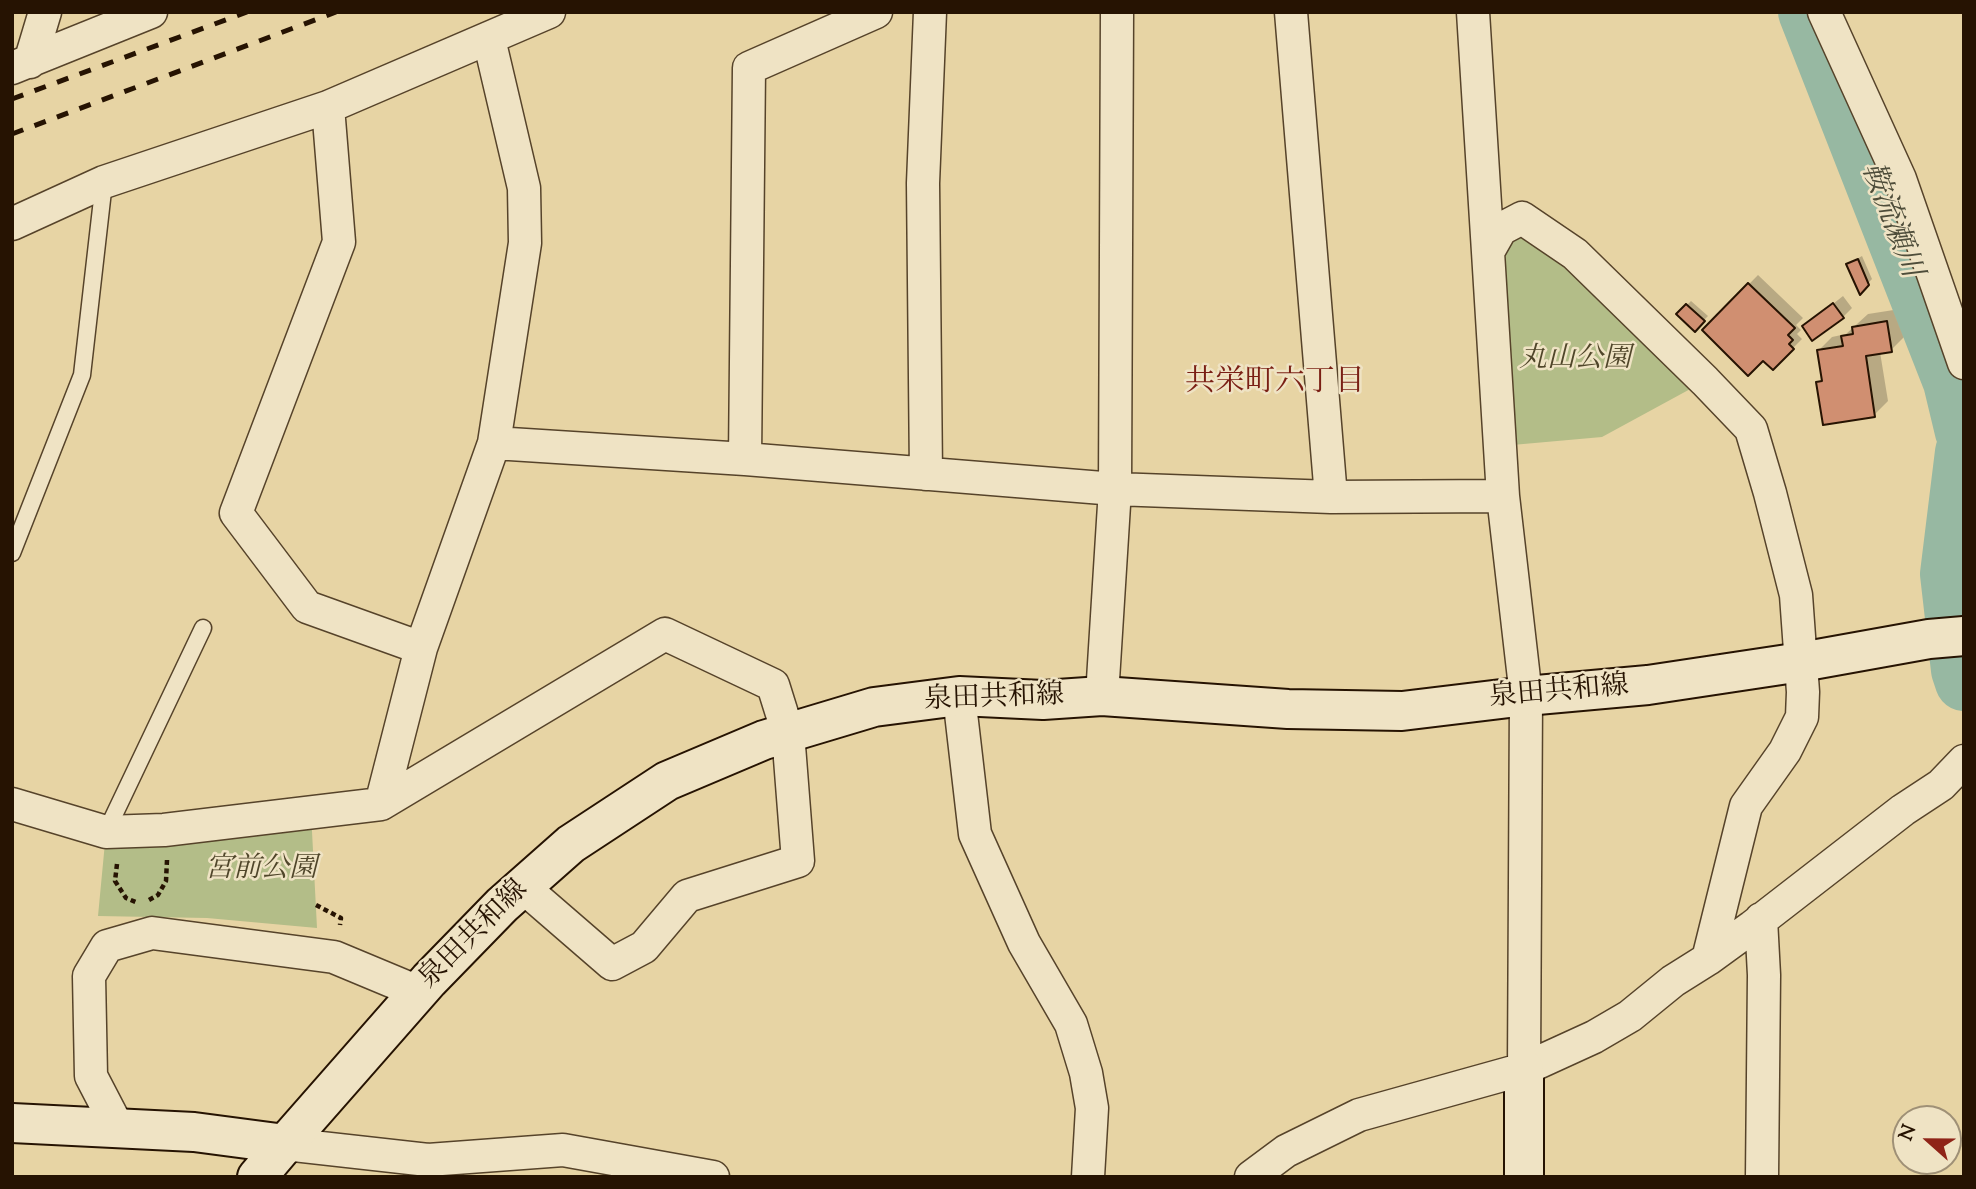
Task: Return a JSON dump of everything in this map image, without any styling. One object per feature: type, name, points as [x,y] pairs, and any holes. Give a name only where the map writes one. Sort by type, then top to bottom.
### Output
[{"type":"main road","name":"泉田共和線","points":[[257,1177],[418,992],[502,905],[571,844],[667,781],[764,740],[874,707],[959,696],[1043,700],[1102,696],[1288,709],[1402,711],[1648,685],[1946,638]]},
{"type":"main road","points":[[1524,1069],[1524,1177]]},
{"type":"main road","points":[[12,1122],[194,1132],[285,1144]]},
{"type":"street","points":[[21,65],[45,12]]},
{"type":"street","points":[[21,65],[151,12]]},
{"type":"street","points":[[12,224],[104,182],[327,107],[549,12]]},
{"type":"street","points":[[745,459],[749,68],[876,12]]},
{"type":"street","points":[[926,474],[923,183],[930,12]]},
{"type":"street","points":[[1102,696],[1115,489],[1117,12]]},
{"type":"street","points":[[1291,12],[1331,496]]},
{"type":"street","points":[[1473,12],[1503,496],[1526,696],[1524,1069]]},
{"type":"street","points":[[1824,12],[1900,178],[1964,363]]},
{"type":"street","points":[[381,804],[421,648],[494,443],[525,243],[524,188],[489,39]]},
{"type":"street","points":[[327,107],[339,242],[236,513],[307,607],[421,648]]},
{"type":"street","points":[[1488,252],[1501,229],[1522,218],[1554,239],[1575,254],[1751,429],[1796,595],[1802,717],[1785,751],[1746,806],[1708,959]]},
{"type":"street","points":[[494,443],[745,459],[1115,489],[1331,496],[1503,496]]},
{"type":"street","points":[[12,804],[106,832],[164,830],[381,804],[665,634],[773,685],[788,733],[798,861],[687,896],[644,947],[612,964],[523,887]]},
{"type":"street","points":[[959,696],[975,834],[1024,943],[1071,1024],[1086,1073],[1092,1108],[1088,1177]]},
{"type":"street","points":[[1251,1177],[1286,1151],[1359,1115],[1524,1069],[1594,1037],[1621,1021],[1762,919],[1883,825],[1941,785],[1963,762]]},
{"type":"street","points":[[1762,919],[1762,1177]]},
{"type":"street","points":[[118,1128],[90,1076],[89,976],[107,946],[152,933],[334,957],[418,992]]},
{"type":"street","points":[[285,1144],[428,1160],[563,1150],[712,1177]]},
{"type":"lane","points":[[12,553],[82,375],[104,182]]},
{"type":"lane","points":[[106,832],[203,628]]},
{"type":"green space","name":"丸山公園","points":[[1522,218],[1705,381],[1602,437],[1501,446],[1501,229]]},
{"type":"green space","name":"宮前公園","points":[[311,812],[317,928],[207,918],[98,916],[106,832]]},
{"type":"building","points":[[1858,259],[1869,285],[1860,295],[1846,264]]},
{"type":"building","points":[[1748,283],[1795,328],[1788,335],[1793,340],[1789,344],[1794,349],[1773,370],[1763,361],[1748,376],[1702,330]]},
{"type":"building","points":[[1833,303],[1844,318],[1812,341],[1802,326]]},
{"type":"building","points":[[1686,304],[1705,321],[1695,332],[1676,314]]},
{"type":"building","points":[[1887,321],[1892,352],[1866,356],[1875,417],[1823,425],[1816,382],[1822,381],[1817,350],[1843,346],[1841,336],[1853,334],[1852,327]]},
{"type":"waterway","name":"鞍流瀬川","points":[[1807,12],[1952,382],[1964,432]]},
{"type":"waterway","name":"鞍流瀬川","points":[[1964,452],[1949,574],[1960,670],[1964,682]]},
{"type":"railway","points":[[12,99],[247,12]]},
{"type":"railway","points":[[12,134],[336,12]]},
{"type":"district","name":"共栄町六丁目","points":[[1275,385]]}]
